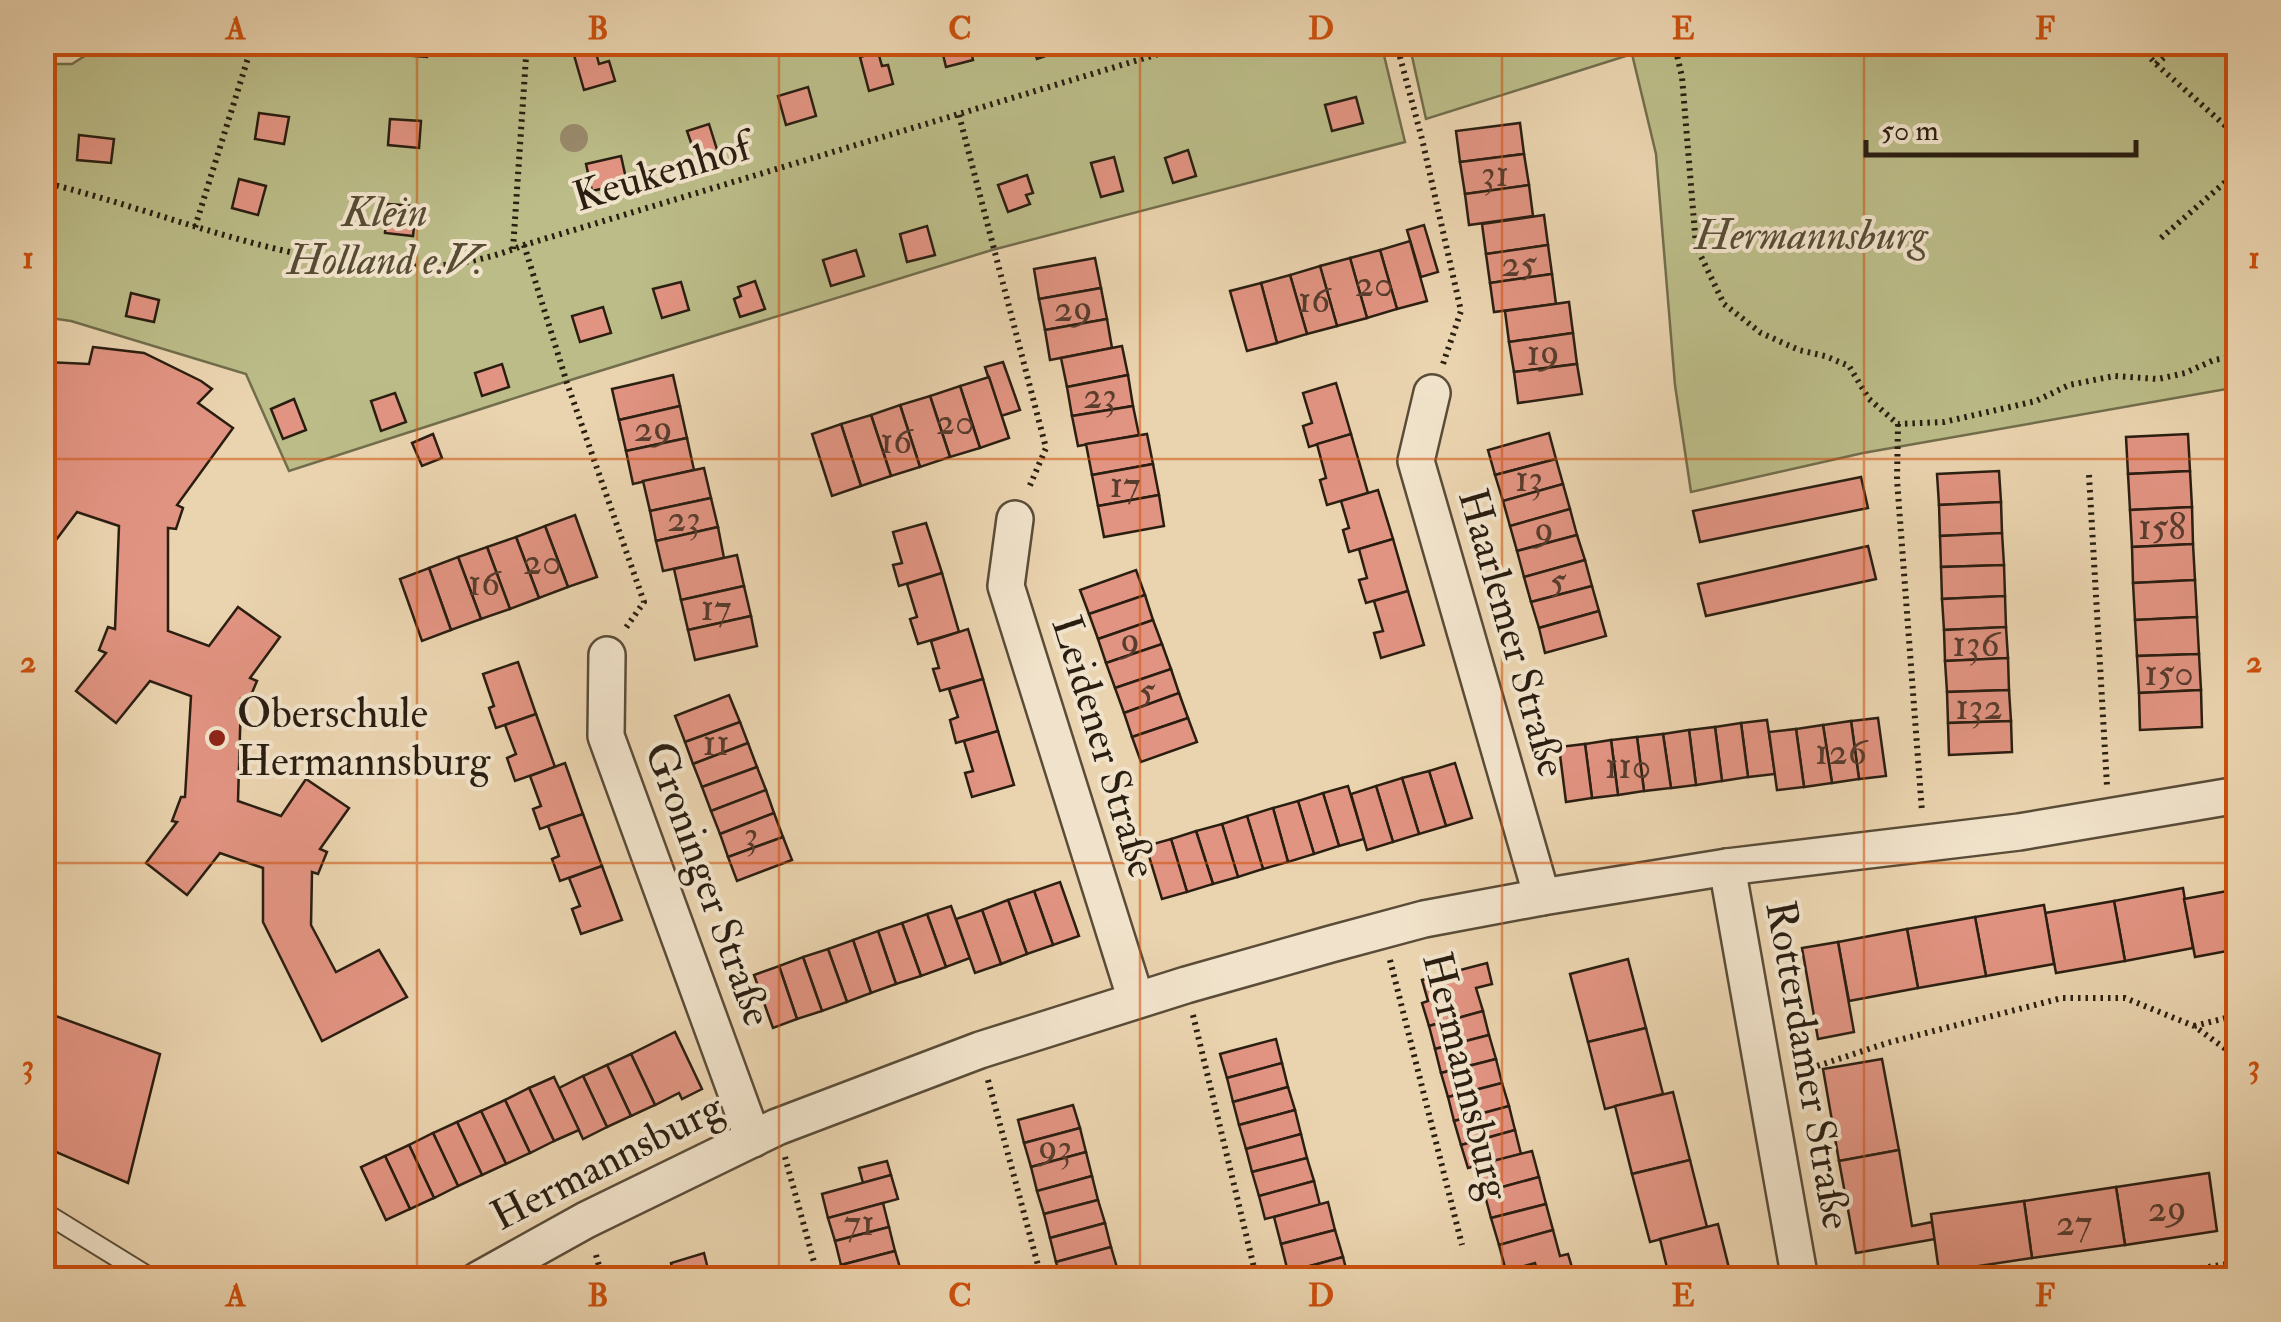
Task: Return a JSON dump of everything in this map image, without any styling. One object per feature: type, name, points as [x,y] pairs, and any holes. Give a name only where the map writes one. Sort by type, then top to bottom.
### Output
[{"type":"street","name":"Haarlemer Straße","points":[[1432,393],[1416,461],[1542,896]]},
{"type":"street","name":"Leidener Straße","points":[[1016,519],[1006,586],[1136,1000]]},
{"type":"street","name":"Groninger Straße","points":[[606,655],[606,736],[765,1133]]},
{"type":"street","name":"Hermannsburg","points":[[478,1280],[586,1220],[765,1133],[980,1050],[1186,985],[1382,930],[1542,896],[1727,867],[2109,818],[2238,794]]},
{"type":"street","name":"Rotterdamer Straße","points":[[1727,867],[1800,1280]]},
{"type":"lane","points":[[42,1211],[154,1280]]},
{"type":"path","points":[[195,227],[253,42]]},
{"type":"path","points":[[514,249],[527,42]]},
{"type":"path","name":"Keukenhof","points":[[42,182],[292,251],[380,265],[456,264],[1198,42]]},
{"type":"path","points":[[1396,42],[1461,311],[1432,393]]},
{"type":"path","points":[[1674,42],[1682,78],[1696,246],[1724,304],[1760,333],[1849,366],[1869,400],[1898,424],[1944,422],[2036,401],[2068,385],[2114,376],[2158,379],[2238,356]]},
{"type":"path","points":[[2136,42],[2238,137]]},
{"type":"path","points":[[2156,64],[2182,42]]},
{"type":"path","points":[[960,116],[1046,448],[1016,519]]},
{"type":"path","points":[[2161,238],[2238,171]]},
{"type":"path","points":[[524,244],[567,384],[644,602],[606,655]]},
{"type":"path","points":[[1898,424],[1897,480],[1924,844]]},
{"type":"path","points":[[2088,475],[2109,818]]},
{"type":"path","name":"Hermannsburg","points":[[1382,930],[1462,1245]]},
{"type":"path","points":[[1186,985],[1256,1280]]},
{"type":"path","points":[[1766,1085],[1887,1043],[2062,998],[2125,998],[2194,1026],[2238,1058]]},
{"type":"path","points":[[2194,1026],[2238,1014]]},
{"type":"path","points":[[980,1050],[1042,1280]]},
{"type":"path","name":"Hermannsburg","points":[[765,1133],[820,1280]]},
{"type":"path","points":[[2232,1280],[2227,1264],[2238,1232]]},
{"type":"path","points":[[2127,1280],[2227,1264]]},
{"type":"green space","name":"Klein Holland e.V.","points":[[105,43],[1381,43],[1405,142],[992,250],[289,471],[246,374],[71,321],[43,317],[43,64],[72,64]]},
{"type":"green space","points":[[1409,43],[2238,43],[2238,387],[1863,453],[1691,492],[1675,385],[1656,154],[1632,54],[1426,119]]},
{"type":"building","points":[[403,42],[428,42],[427,57],[402,55]]},
{"type":"building","points":[[940,42],[969,42],[973,60],[946,67]]},
{"type":"building","points":[[1031,42],[1071,42],[1072,47],[1037,59]]},
{"type":"building","points":[[595,49],[599,64],[609,61],[615,81],[584,90],[574,55]]},
{"type":"building","points":[[878,52],[882,66],[888,65],[893,84],[869,91],[860,57]]},
{"type":"building","points":[[808,87],[816,116],[786,125],[778,96]]},
{"type":"building","points":[[1356,97],[1363,123],[1332,131],[1325,105]]},
{"type":"building","points":[[259,113],[289,117],[284,144],[255,139]]},
{"type":"building","points":[[390,119],[421,121],[419,148],[388,145]]},
{"type":"building","points":[[1520,123],[1524,154],[1460,162],[1456,131]]},
{"type":"building","points":[[709,124],[719,156],[698,163],[687,131]]},
{"type":"building","points":[[79,135],[114,139],[111,163],[77,160]]},
{"type":"building","points":[[1188,150],[1196,176],[1173,183],[1165,158]]},
{"type":"building","points":[[1524,154],[1529,185],[1465,194],[1460,162]]},
{"type":"building","points":[[621,156],[627,183],[592,191],[586,164]]},
{"type":"building","points":[[1114,157],[1123,191],[1101,197],[1091,163]]},
{"type":"building","points":[[1027,175],[1033,193],[1026,195],[1030,204],[1008,212],[998,185]]},
{"type":"building","points":[[239,179],[266,186],[258,215],[232,208]]},
{"type":"building","points":[[1529,185],[1533,216],[1469,225],[1465,194]]},
{"type":"building","points":[[387,204],[416,206],[413,236],[385,233]]},
{"type":"building","points":[[1544,215],[1548,245],[1486,254],[1482,224]]},
{"type":"building","points":[[1424,225],[1438,272],[1421,277],[1407,230]]},
{"type":"building","points":[[927,226],[935,255],[907,262],[900,234]]},
{"type":"building","points":[[1410,241],[1427,301],[1397,309],[1380,250]]},
{"type":"building","points":[[1548,245],[1552,274],[1490,283],[1486,254]]},
{"type":"building","points":[[856,250],[864,276],[831,286],[823,260]]},
{"type":"building","points":[[1380,250],[1397,309],[1367,318],[1350,258]]},
{"type":"building","points":[[1095,258],[1101,288],[1039,299],[1034,269]]},
{"type":"building","points":[[1350,258],[1367,318],[1337,326],[1320,266]]},
{"type":"building","points":[[1320,266],[1337,326],[1307,334],[1290,275]]},
{"type":"building","points":[[1552,274],[1556,304],[1494,312],[1490,283]]},
{"type":"building","points":[[1290,275],[1307,334],[1277,343],[1261,283]]},
{"type":"building","points":[[755,281],[765,309],[740,317],[734,299],[741,296],[738,287]]},
{"type":"building","points":[[681,282],[689,310],[662,318],[653,289]]},
{"type":"building","points":[[1261,283],[1277,343],[1247,351],[1230,291]]},
{"type":"building","points":[[1101,288],[1107,319],[1045,330],[1039,299]]},
{"type":"building","points":[[131,293],[159,300],[154,322],[126,316]]},
{"type":"building","points":[[1569,302],[1573,333],[1509,342],[1505,311]]},
{"type":"building","points":[[603,307],[611,333],[580,342],[572,316]]},
{"type":"building","points":[[1107,319],[1112,348],[1050,360],[1045,330]]},
{"type":"building","points":[[1573,333],[1577,364],[1514,372],[1509,342]]},
{"type":"building","points":[[1122,346],[1128,375],[1067,387],[1061,358]]},
{"type":"building","points":[[93,347],[144,353],[201,381],[212,389],[198,403],[233,428],[177,505],[183,508],[176,529],[168,528],[168,631],[209,646],[238,607],[280,637],[250,678],[257,681],[249,700],[241,699],[238,801],[281,816],[306,779],[349,808],[320,849],[327,852],[318,874],[312,872],[311,925],[336,972],[379,950],[407,997],[322,1041],[263,922],[263,868],[220,853],[187,895],[146,863],[177,822],[172,821],[181,797],[185,797],[191,696],[150,681],[116,723],[76,691],[106,653],[99,650],[108,627],[115,629],[119,526],[77,512],[47,552],[42,549],[46,362],[89,364]]},
{"type":"building","points":[[1003,362],[1020,410],[1001,416],[985,367]]},
{"type":"building","points":[[502,364],[509,387],[482,396],[475,373]]},
{"type":"building","points":[[1577,364],[1582,394],[1518,403],[1514,372]]},
{"type":"building","points":[[673,375],[680,406],[619,420],[612,389]]},
{"type":"building","points":[[1128,375],[1133,406],[1072,416],[1067,387]]},
{"type":"building","points":[[989,377],[1009,438],[980,448],[960,386]]},
{"type":"building","points":[[1336,383],[1351,434],[1309,447],[1303,426],[1312,423],[1303,393]]},
{"type":"building","points":[[960,386],[980,448],[950,457],[930,396]]},
{"type":"building","points":[[395,393],[406,422],[381,431],[371,401]]},
{"type":"building","points":[[930,396],[950,457],[920,467],[900,405]]},
{"type":"building","points":[[294,399],[306,430],[283,439],[271,409]]},
{"type":"building","points":[[900,405],[920,467],[891,476],[871,415]]},
{"type":"building","points":[[680,406],[687,438],[626,451],[619,420]]},
{"type":"building","points":[[1133,406],[1139,435],[1078,446],[1072,416]]},
{"type":"building","points":[[871,415],[891,476],[861,486],[841,424]]},
{"type":"building","points":[[841,424],[861,486],[832,496],[812,434]]},
{"type":"building","points":[[1549,433],[1556,459],[1495,475],[1488,450]]},
{"type":"building","points":[[433,434],[442,458],[422,466],[412,443]]},
{"type":"building","points":[[1147,434],[1153,464],[1092,475],[1086,444]]},
{"type":"building","points":[[1351,434],[1368,493],[1327,505],[1320,480],[1326,478],[1317,444]]},
{"type":"building","points":[[2188,434],[2190,471],[2128,474],[2126,437]]},
{"type":"building","points":[[687,438],[694,470],[633,484],[626,451]]},
{"type":"building","points":[[1556,459],[1563,484],[1503,501],[1495,475]]},
{"type":"building","points":[[1153,464],[1159,495],[1098,506],[1092,475]]},
{"type":"building","points":[[704,468],[711,498],[650,511],[643,481]]},
{"type":"building","points":[[1999,471],[2001,502],[1939,505],[1937,474]]},
{"type":"building","points":[[2190,471],[2192,507],[2130,510],[2128,474]]},
{"type":"building","points":[[1861,477],[1868,508],[1700,542],[1693,511]]},
{"type":"building","points":[[1563,484],[1570,509],[1510,526],[1503,501]]},
{"type":"building","points":[[1378,490],[1393,539],[1349,552],[1343,530],[1349,528],[1341,501]]},
{"type":"building","points":[[1159,495],[1164,526],[1104,537],[1098,506]]},
{"type":"building","points":[[711,498],[718,527],[656,541],[650,511]]},
{"type":"building","points":[[2001,502],[2002,533],[1940,536],[1939,505]]},
{"type":"building","points":[[2192,507],[2193,544],[2132,547],[2130,510]]},
{"type":"building","points":[[1570,509],[1577,535],[1517,551],[1510,526]]},
{"type":"building","points":[[575,515],[597,577],[568,587],[545,526]]},
{"type":"building","points":[[926,523],[942,573],[899,586],[893,565],[902,563],[893,532]]},
{"type":"building","points":[[545,526],[568,587],[539,598],[516,537]]},
{"type":"building","points":[[718,527],[724,558],[663,571],[656,541]]},
{"type":"building","points":[[2002,533],[2004,565],[1941,567],[1940,536]]},
{"type":"building","points":[[1577,535],[1585,560],[1524,577],[1517,551]]},
{"type":"building","points":[[516,537],[539,598],[510,609],[487,547]]},
{"type":"building","points":[[1393,539],[1408,591],[1366,603],[1359,580],[1367,578],[1359,549]]},
{"type":"building","points":[[2193,544],[2195,580],[2133,583],[2132,547]]},
{"type":"building","points":[[1868,546],[1876,579],[1706,616],[1698,584]]},
{"type":"building","points":[[487,547],[510,609],[481,619],[458,557]]},
{"type":"building","points":[[737,555],[744,586],[681,600],[674,569]]},
{"type":"building","points":[[458,557],[481,619],[451,630],[429,568]]},
{"type":"building","points":[[1585,560],[1592,586],[1531,602],[1524,577]]},
{"type":"building","points":[[2004,565],[2005,596],[1942,599],[1941,567]]},
{"type":"building","points":[[429,568],[451,630],[422,641],[400,579]]},
{"type":"building","points":[[1136,570],[1145,595],[1089,614],[1080,590]]},
{"type":"building","points":[[942,573],[959,632],[918,644],[910,619],[917,617],[907,584]]},
{"type":"building","points":[[2195,580],[2197,617],[2135,620],[2133,583]]},
{"type":"building","points":[[744,586],[751,616],[688,630],[681,600]]},
{"type":"building","points":[[1592,586],[1599,611],[1539,628],[1531,602]]},
{"type":"building","points":[[1408,591],[1424,645],[1381,658],[1374,633],[1383,631],[1374,601]]},
{"type":"building","points":[[1145,595],[1153,620],[1098,639],[1089,614]]},
{"type":"building","points":[[2005,596],[2006,627],[1944,630],[1942,599]]},
{"type":"building","points":[[1599,611],[1606,636],[1545,653],[1539,628]]},
{"type":"building","points":[[751,616],[757,646],[695,660],[688,630]]},
{"type":"building","points":[[2197,617],[2199,654],[2137,656],[2135,620]]},
{"type":"building","points":[[1153,620],[1162,644],[1106,663],[1098,639]]},
{"type":"building","points":[[2006,627],[2008,658],[1945,661],[1944,630]]},
{"type":"building","points":[[968,629],[983,679],[940,691],[933,669],[939,668],[931,641]]},
{"type":"building","points":[[1162,644],[1171,669],[1115,688],[1106,663]]},
{"type":"building","points":[[2199,654],[2201,690],[2139,693],[2137,656]]},
{"type":"building","points":[[2008,658],[2009,690],[1947,692],[1945,661]]},
{"type":"building","points":[[518,662],[536,714],[496,728],[489,708],[494,706],[483,674]]},
{"type":"building","points":[[1171,669],[1179,693],[1124,713],[1115,688]]},
{"type":"building","points":[[983,679],[998,731],[956,743],[950,720],[958,717],[949,689]]},
{"type":"building","points":[[2009,690],[2011,721],[1948,723],[1947,692]]},
{"type":"building","points":[[2201,690],[2202,727],[2140,730],[2139,693]]},
{"type":"building","points":[[1179,693],[1188,718],[1132,737],[1124,713]]},
{"type":"building","points":[[729,695],[740,722],[685,742],[675,716]]},
{"type":"building","points":[[536,714],[555,767],[515,781],[507,758],[516,754],[505,725]]},
{"type":"building","points":[[1188,718],[1197,742],[1141,762],[1132,737]]},
{"type":"building","points":[[1878,718],[1886,776],[1859,779],[1851,721]]},
{"type":"building","points":[[1767,720],[1775,774],[1748,777],[1741,723]]},
{"type":"building","points":[[1851,721],[1859,779],[1832,783],[1823,725]]},
{"type":"building","points":[[2011,721],[2012,752],[1949,755],[1948,723]]},
{"type":"building","points":[[740,722],[748,743],[693,764],[685,742]]},
{"type":"building","points":[[1741,723],[1748,777],[1722,781],[1715,727]]},
{"type":"building","points":[[1823,725],[1832,783],[1804,787],[1796,729]]},
{"type":"building","points":[[1715,727],[1722,781],[1696,785],[1689,730]]},
{"type":"building","points":[[1796,729],[1804,787],[1777,790],[1769,732]]},
{"type":"building","points":[[1689,730],[1696,785],[1671,788],[1663,734]]},
{"type":"building","points":[[998,731],[1014,785],[972,797],[965,773],[973,771],[964,741]]},
{"type":"building","points":[[1663,734],[1671,788],[1644,791],[1637,737]]},
{"type":"building","points":[[1637,737],[1644,791],[1618,795],[1611,740]]},
{"type":"building","points":[[1611,740],[1618,795],[1592,798],[1585,744]]},
{"type":"building","points":[[748,743],[757,767],[702,787],[693,764]]},
{"type":"building","points":[[1585,744],[1592,798],[1566,802],[1559,747]]},
{"type":"building","points":[[565,763],[583,814],[540,829],[533,809],[541,806],[530,776]]},
{"type":"building","points":[[1455,763],[1472,818],[1446,826],[1429,771]]},
{"type":"building","points":[[757,767],[766,790],[711,811],[702,787]]},
{"type":"building","points":[[1429,771],[1446,826],[1419,834],[1402,778]]},
{"type":"building","points":[[1402,778],[1419,834],[1393,842],[1376,786]]},
{"type":"building","points":[[1348,786],[1364,839],[1339,846],[1323,793]]},
{"type":"building","points":[[1376,786],[1393,842],[1367,850],[1351,794]]},
{"type":"building","points":[[766,790],[774,813],[720,834],[711,811]]},
{"type":"building","points":[[1323,793],[1339,846],[1314,854],[1298,801]]},
{"type":"building","points":[[1298,801],[1314,854],[1288,862],[1273,808]]},
{"type":"building","points":[[1273,808],[1288,862],[1263,869],[1247,816]]},
{"type":"building","points":[[774,813],[783,837],[728,857],[720,834]]},
{"type":"building","points":[[583,814],[602,866],[560,881],[552,859],[559,856],[548,826]]},
{"type":"building","points":[[1247,816],[1263,869],[1238,877],[1222,824]]},
{"type":"building","points":[[1222,824],[1238,877],[1213,884],[1196,831]]},
{"type":"building","points":[[1196,831],[1213,884],[1187,892],[1171,839]]},
{"type":"building","points":[[783,837],[792,860],[737,881],[728,857]]},
{"type":"building","points":[[1171,839],[1187,892],[1162,899],[1146,846]]},
{"type":"building","points":[[602,866],[622,920],[581,934],[572,909],[580,906],[569,878]]},
{"type":"building","points":[[1060,882],[1079,936],[1053,945],[1034,891]]},
{"type":"building","points":[[2183,888],[2193,948],[2125,961],[2114,901]]},
{"type":"building","points":[[2238,889],[2238,949],[2195,957],[2184,899]]},
{"type":"building","points":[[1034,891],[1053,945],[1027,954],[1008,900]]},
{"type":"building","points":[[1008,900],[1027,954],[1001,964],[982,910]]},
{"type":"building","points":[[2114,901],[2125,961],[2056,973],[2045,913]]},
{"type":"building","points":[[2044,905],[2054,964],[1986,976],[1975,917]]},
{"type":"building","points":[[951,906],[970,958],[946,967],[927,914]]},
{"type":"building","points":[[982,910],[1001,964],[975,973],[956,919]]},
{"type":"building","points":[[927,914],[946,967],[921,976],[902,923]]},
{"type":"building","points":[[1975,917],[1986,976],[1918,988],[1907,929]]},
{"type":"building","points":[[902,923],[921,976],[896,984],[878,931]]},
{"type":"building","points":[[1907,929],[1918,988],[1849,1001],[1838,942]]},
{"type":"building","points":[[878,931],[896,984],[871,993],[853,940]]},
{"type":"building","points":[[853,940],[871,993],[847,1002],[828,949]]},
{"type":"building","points":[[1838,942],[1854,1032],[1818,1039],[1802,948]]},
{"type":"building","points":[[828,949],[847,1002],[822,1011],[803,957]]},
{"type":"building","points":[[803,957],[822,1011],[797,1019],[779,966]]},
{"type":"building","points":[[1628,959],[1646,1028],[1588,1042],[1570,974]]},
{"type":"building","points":[[1487,963],[1492,984],[1476,988],[1483,1011],[1429,1026],[1422,1003],[1428,1001],[1422,980]]},
{"type":"building","points":[[779,966],[797,1019],[773,1028],[754,975]]},
{"type":"building","points":[[42,1011],[160,1054],[128,1183],[42,1146]]},
{"type":"building","points":[[1483,1011],[1489,1035],[1435,1049],[1429,1026]]},
{"type":"building","points":[[1646,1028],[1663,1094],[1605,1109],[1588,1042]]},
{"type":"building","points":[[675,1032],[702,1089],[682,1099],[679,1093],[655,1105],[631,1054]]},
{"type":"building","points":[[1489,1035],[1496,1059],[1441,1073],[1435,1049]]},
{"type":"building","points":[[1276,1039],[1282,1063],[1227,1078],[1220,1054]]},
{"type":"building","points":[[631,1054],[655,1105],[631,1116],[607,1065]]},
{"type":"building","points":[[1496,1059],[1502,1083],[1448,1097],[1441,1073]]},
{"type":"building","points":[[1882,1059],[1899,1150],[1839,1161],[1823,1069]]},
{"type":"building","points":[[1282,1063],[1288,1087],[1233,1102],[1227,1078]]},
{"type":"building","points":[[607,1065],[631,1116],[607,1127],[583,1076]]},
{"type":"building","points":[[583,1076],[607,1127],[583,1139],[559,1088]]},
{"type":"building","points":[[554,1077],[579,1130],[554,1141],[529,1088]]},
{"type":"building","points":[[1502,1083],[1509,1106],[1454,1121],[1448,1097]]},
{"type":"building","points":[[1288,1087],[1295,1110],[1239,1125],[1233,1102]]},
{"type":"building","points":[[529,1088],[554,1141],[530,1153],[505,1100]]},
{"type":"building","points":[[1673,1092],[1690,1160],[1632,1174],[1615,1106]]},
{"type":"building","points":[[505,1100],[530,1153],[506,1164],[481,1111]]},
{"type":"building","points":[[1073,1105],[1080,1128],[1024,1143],[1018,1120]]},
{"type":"building","points":[[1509,1106],[1515,1130],[1461,1145],[1454,1121]]},
{"type":"building","points":[[1295,1110],[1301,1134],[1246,1149],[1239,1125]]},
{"type":"building","points":[[481,1111],[506,1164],[482,1175],[457,1122]]},
{"type":"building","points":[[457,1122],[482,1175],[458,1186],[433,1133]]},
{"type":"building","points":[[1080,1128],[1086,1152],[1031,1167],[1024,1143]]},
{"type":"building","points":[[1515,1130],[1521,1154],[1468,1168],[1461,1145]]},
{"type":"building","points":[[433,1133],[458,1186],[434,1198],[409,1145]]},
{"type":"building","points":[[1301,1134],[1307,1158],[1252,1172],[1246,1149]]},
{"type":"building","points":[[409,1145],[434,1198],[410,1209],[385,1156]]},
{"type":"building","points":[[1899,1150],[1912,1226],[1932,1222],[1935,1239],[1856,1253],[1839,1161]]},
{"type":"building","points":[[1532,1151],[1539,1177],[1484,1192],[1477,1165]]},
{"type":"building","points":[[1086,1152],[1092,1176],[1037,1191],[1031,1167]]},
{"type":"building","points":[[385,1156],[410,1209],[386,1220],[361,1167]]},
{"type":"building","points":[[1307,1158],[1314,1181],[1259,1196],[1252,1172]]},
{"type":"building","points":[[1690,1160],[1707,1227],[1650,1242],[1632,1174]]},
{"type":"building","points":[[887,1161],[891,1175],[863,1183],[859,1168]]},
{"type":"building","points":[[2209,1173],[2217,1231],[2125,1245],[2116,1187]]},
{"type":"building","points":[[891,1175],[898,1199],[828,1218],[822,1194]]},
{"type":"building","points":[[1092,1176],[1098,1200],[1044,1214],[1037,1191]]},
{"type":"building","points":[[1539,1177],[1546,1204],[1491,1218],[1484,1192]]},
{"type":"building","points":[[1314,1181],[1320,1205],[1265,1219],[1259,1196]]},
{"type":"building","points":[[2116,1187],[2125,1245],[2032,1258],[2024,1201]]},
{"type":"building","points":[[1098,1200],[1105,1223],[1050,1238],[1044,1214]]},
{"type":"building","points":[[2024,1201],[2032,1258],[1939,1272],[1931,1214]]},
{"type":"building","points":[[1328,1202],[1335,1230],[1281,1244],[1274,1217]]},
{"type":"building","points":[[883,1203],[889,1227],[835,1241],[828,1218]]},
{"type":"building","points":[[1546,1204],[1553,1230],[1499,1245],[1491,1218]]},
{"type":"building","points":[[1105,1223],[1111,1247],[1056,1262],[1050,1238]]},
{"type":"building","points":[[1718,1224],[1732,1280],[1670,1280],[1660,1239]]},
{"type":"building","points":[[889,1227],[895,1251],[841,1265],[835,1241]]},
{"type":"building","points":[[1335,1230],[1343,1257],[1288,1272],[1281,1244]]},
{"type":"building","points":[[1553,1230],[1560,1256],[1568,1254],[1574,1274],[1540,1280],[1535,1263],[1506,1271],[1499,1245]]},
{"type":"building","points":[[1111,1247],[1118,1271],[1084,1280],[1061,1280],[1056,1262]]},
{"type":"building","points":[[895,1251],[902,1274],[882,1280],[845,1280],[841,1265]]},
{"type":"building","points":[[704,1253],[708,1269],[674,1277],[671,1263]]},
{"type":"building","points":[[1343,1257],[1349,1280],[1290,1280],[1288,1272]]},
{"type":"building","points":[[1127,1268],[1131,1280],[1084,1280],[1118,1271]]},
{"type":"place","name":"Oberschule Hermannsburg","points":[[217,738]]}]
